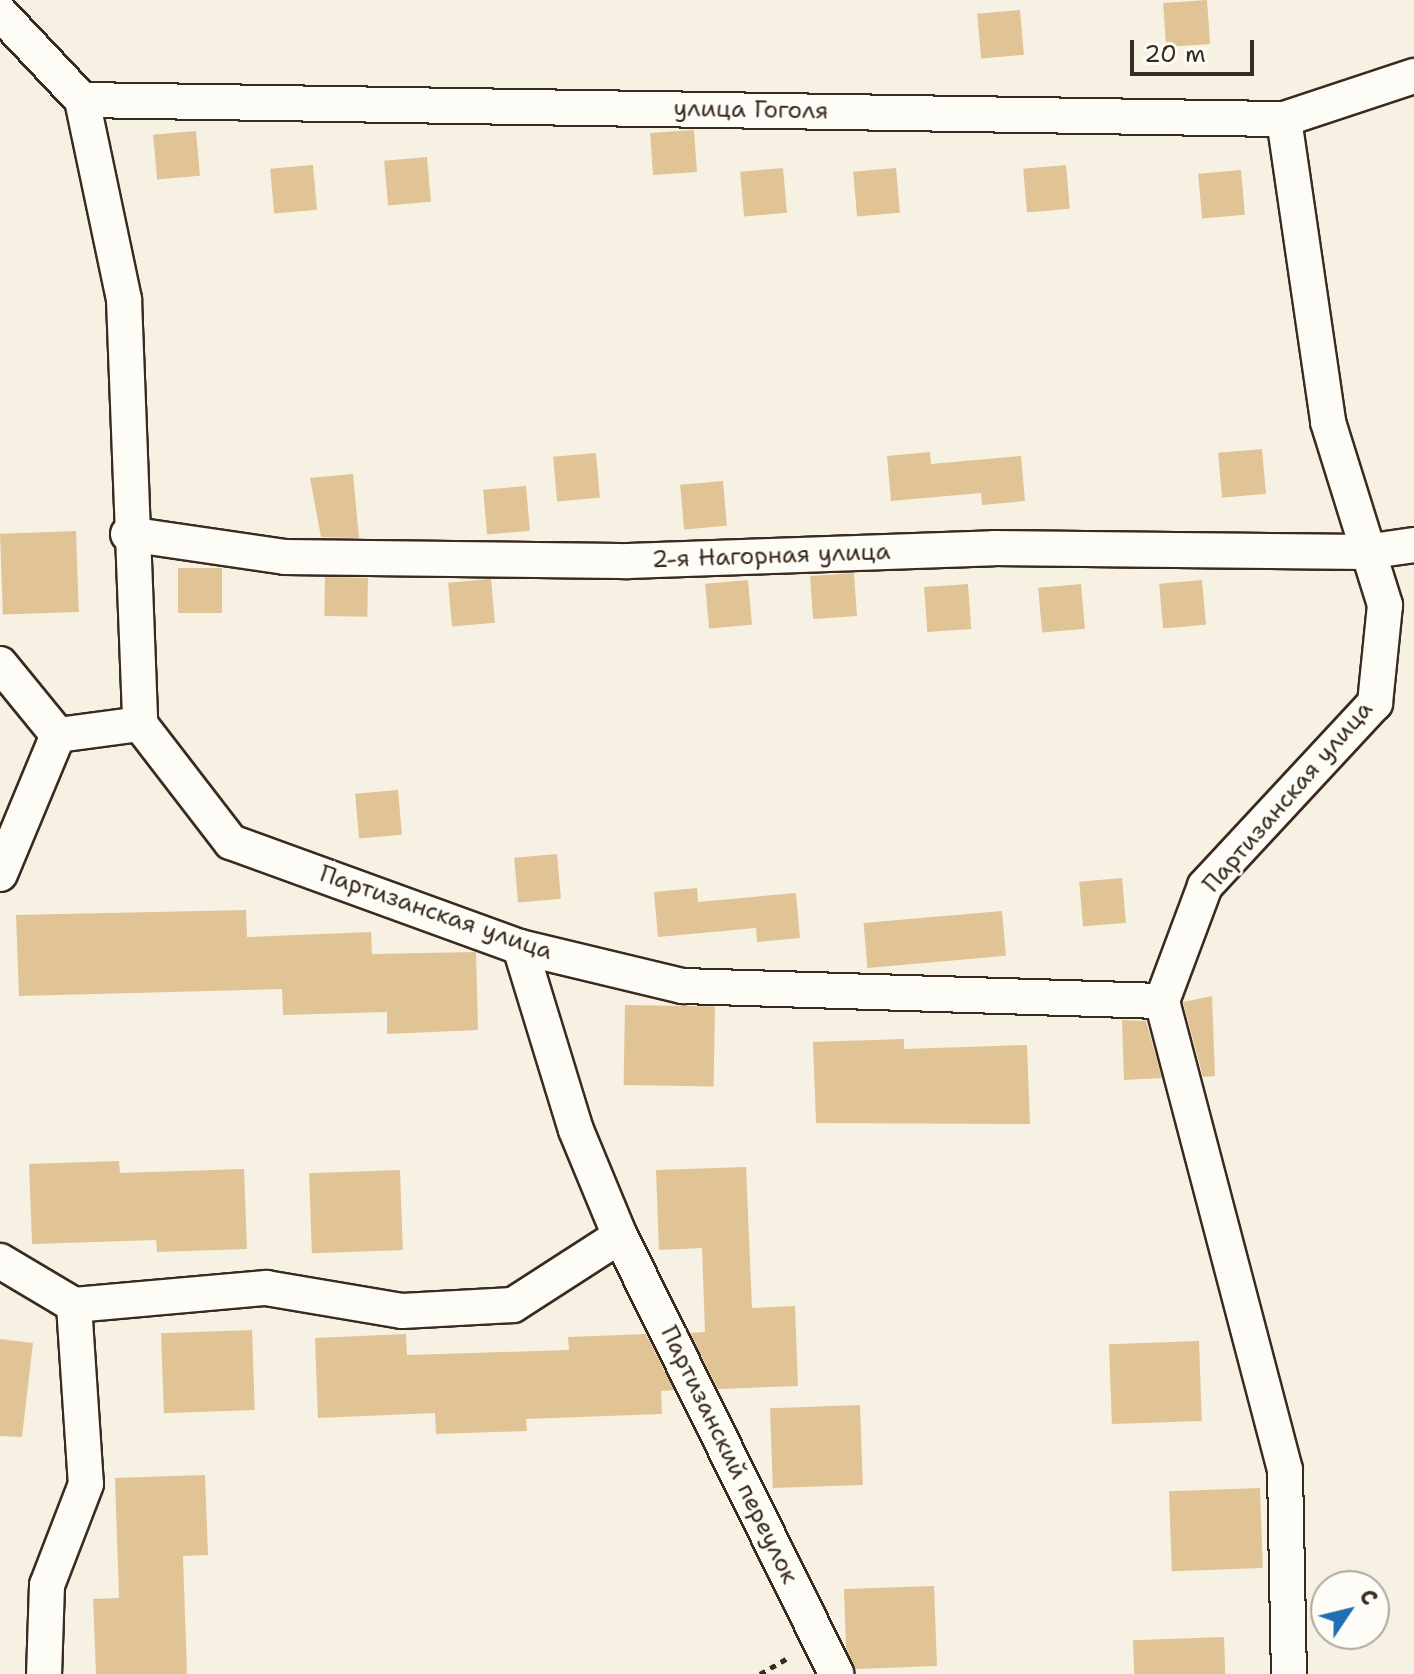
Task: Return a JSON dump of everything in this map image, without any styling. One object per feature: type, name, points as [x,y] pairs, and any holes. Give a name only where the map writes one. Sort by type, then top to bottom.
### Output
[{"type":"street","points":[[0,13],[82,100],[124,300],[128,534],[140,724],[58,735]]},
{"type":"street","name":"улица Гоголя","points":[[82,100],[1284,119],[1414,76]]},
{"type":"street","name":"Партизанская улица","points":[[140,724],[231,842],[520,947],[683,986],[1162,1001],[1205,886],[1375,703],[1385,605],[1365,552],[1328,422],[1284,119]]},
{"type":"street","name":"2-я Нагорная улица","points":[[128,534],[285,557],[628,561],[994,548],[1365,552],[1414,545]]},
{"type":"street","points":[[0,664],[58,735]]},
{"type":"street","points":[[0,874],[58,735]]},
{"type":"street","name":"Партизанский переулок","points":[[520,947],[576,1130],[620,1236],[836,1674]]},
{"type":"street","points":[[1162,1001],[1285,1470],[1289,1674]]},
{"type":"street","points":[[0,1261],[74,1305],[266,1288],[402,1311],[513,1305],[620,1236]]},
{"type":"street","points":[[44,1674],[47,1585],[86,1484],[74,1305]]},
{"type":"building","points":[[1207,0],[1210,44],[1166,47],[1163,3]]},
{"type":"building","points":[[1020,10],[1024,55],[981,59],[977,14]]},
{"type":"building","points":[[694,130],[697,172],[653,175],[650,133]]},
{"type":"building","points":[[196,131],[200,176],[157,180],[153,135]]},
{"type":"building","points":[[427,157],[431,202],[388,206],[384,161]]},
{"type":"building","points":[[313,165],[317,210],[274,214],[270,169]]},
{"type":"building","points":[[1066,165],[1070,209],[1027,213],[1023,169]]},
{"type":"building","points":[[783,168],[787,213],[744,217],[740,172]]},
{"type":"building","points":[[896,168],[900,213],[857,217],[853,172]]},
{"type":"building","points":[[1241,170],[1245,215],[1202,219],[1198,174]]},
{"type":"building","points":[[1262,449],[1266,494],[1222,498],[1218,453]]},
{"type":"building","points":[[930,452],[931,464],[1021,456],[1025,501],[982,505],[981,493],[891,501],[887,456]]},
{"type":"building","points":[[596,453],[600,498],[557,502],[553,457]]},
{"type":"building","points":[[353,474],[359,538],[321,537],[310,478]]},
{"type":"building","points":[[723,481],[727,526],[684,530],[680,485]]},
{"type":"building","points":[[526,486],[530,531],[487,535],[483,490]]},
{"type":"building","points":[[76,531],[79,612],[3,615],[0,534]]},
{"type":"building","points":[[178,568],[222,568],[222,613],[178,613]]},
{"type":"building","points":[[854,573],[857,616],[813,619],[810,576]]},
{"type":"building","points":[[325,577],[368,578],[367,617],[324,616]]},
{"type":"building","points":[[491,579],[495,623],[452,627],[448,583]]},
{"type":"building","points":[[748,580],[752,625],[709,629],[705,584]]},
{"type":"building","points":[[1202,580],[1206,625],[1163,629],[1159,584]]},
{"type":"building","points":[[968,584],[971,629],[927,632],[924,587]]},
{"type":"building","points":[[1081,584],[1085,629],[1042,633],[1038,588]]},
{"type":"building","points":[[398,790],[402,835],[359,839],[355,794]]},
{"type":"building","points":[[557,854],[561,899],[518,903],[514,858]]},
{"type":"building","points":[[1122,878],[1126,923],[1083,927],[1079,882]]},
{"type":"building","points":[[697,888],[698,902],[796,893],[800,938],[757,942],[756,928],[658,937],[654,892]]},
{"type":"building","points":[[246,910],[247,937],[371,932],[372,954],[476,952],[478,1030],[387,1034],[387,1012],[283,1015],[282,989],[19,996],[16,915]]},
{"type":"building","points":[[1002,911],[1006,956],[867,968],[864,923]]},
{"type":"building","points":[[1212,996],[1215,1076],[1203,1077],[1183,1002]]},
{"type":"building","points":[[625,1005],[715,1007],[714,1087],[624,1085]]},
{"type":"building","points":[[1122,1020],[1146,1021],[1162,1078],[1124,1080]]},
{"type":"building","points":[[904,1039],[904,1049],[1027,1045],[1030,1124],[816,1123],[813,1042]]},
{"type":"building","points":[[119,1161],[120,1173],[244,1169],[247,1249],[157,1252],[156,1240],[32,1244],[29,1164]]},
{"type":"building","points":[[746,1167],[752,1308],[795,1306],[798,1386],[718,1389],[690,1333],[705,1332],[702,1248],[659,1250],[656,1170]]},
{"type":"building","points":[[400,1170],[403,1250],[312,1253],[309,1173]]},
{"type":"building","points":[[252,1330],[255,1410],[164,1413],[161,1333]]},
{"type":"building","points":[[406,1334],[407,1355],[569,1350],[568,1337],[646,1334],[674,1390],[661,1391],[662,1414],[526,1419],[527,1431],[436,1434],[435,1413],[318,1418],[315,1338]]},
{"type":"building","points":[[0,1339],[33,1343],[22,1437],[0,1436]]},
{"type":"building","points":[[1199,1341],[1202,1421],[1112,1424],[1109,1344]]},
{"type":"building","points":[[860,1405],[863,1485],[773,1488],[770,1408]]},
{"type":"building","points":[[205,1475],[208,1555],[183,1556],[187,1674],[96,1674],[93,1599],[119,1598],[115,1478]]},
{"type":"building","points":[[1260,1488],[1263,1568],[1172,1571],[1169,1491]]},
{"type":"building","points":[[934,1586],[937,1666],[855,1669],[846,1648],[844,1589]]},
{"type":"building","points":[[1224,1637],[1225,1674],[1134,1674],[1133,1640]]}]
